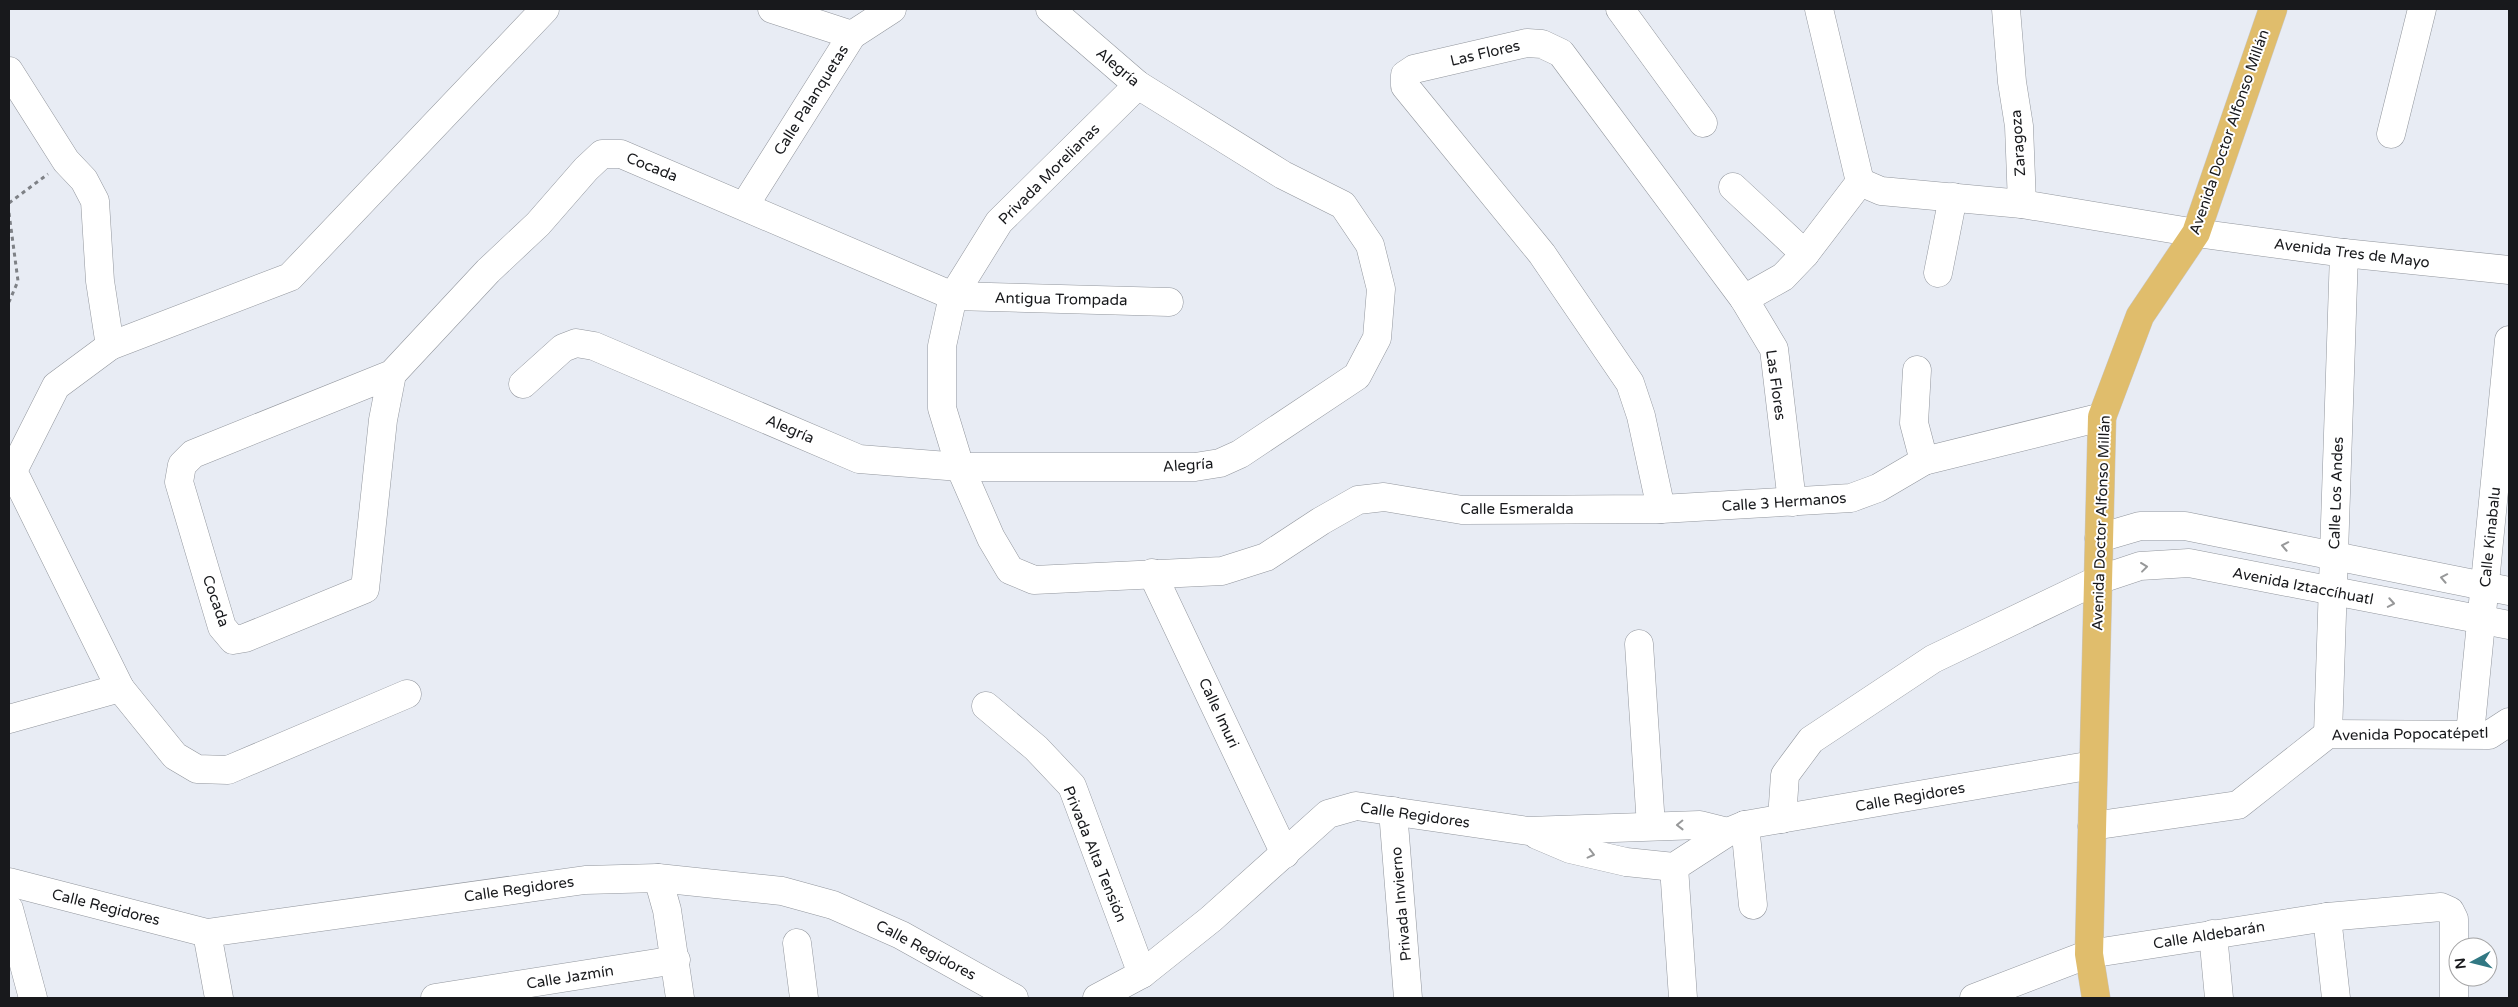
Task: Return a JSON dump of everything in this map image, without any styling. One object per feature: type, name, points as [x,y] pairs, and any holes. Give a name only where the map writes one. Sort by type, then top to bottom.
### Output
[{"type":"main road","name":"Avenida Doctor Alfonso Millán","points":[[2096,998],[2089,954],[2102,417],[2140,316],[2196,233],[2273,9]]},
{"type":"street","points":[[407,694],[228,770],[196,769],[176,756],[120,688],[13,471],[56,386],[110,346],[290,276],[545,9]]},
{"type":"street","points":[[772,9],[852,35]]},
{"type":"street","name":"Calle Palanquetas","points":[[745,206],[852,35],[892,9]]},
{"type":"street","name":"Alegría","points":[[523,384],[563,348],[576,343],[594,346],[859,459],[960,467],[1195,467],[1220,463],[1240,454],[1357,376],[1378,338],[1381,289],[1370,246],[1343,205],[1283,175],[1138,85],[1050,9]]},
{"type":"street","points":[[1620,9],[1703,123]]},
{"type":"street","points":[[1744,298],[1783,277],[1806,254],[1860,182],[1819,9]]},
{"type":"street","name":"Zaragoza","points":[[2006,9],[2012,82],[2019,126],[2022,204]]},
{"type":"street","points":[[2391,134],[2422,9]]},
{"type":"street","name":"Las Flores","points":[[1661,509],[1641,416],[1630,383],[1542,254],[1405,86],[1405,75],[1414,69],[1527,43],[1542,44],[1561,53],[1744,298],[1774,349],[1792,502]]},
{"type":"street","points":[[9,71],[66,161],[84,180],[95,202],[100,282],[110,346]]},
{"type":"street","name":"Privada Morelianas","points":[[960,467],[942,408],[942,346],[953,296],[999,222],[1138,85]]},
{"type":"street","name":"Cocada","points":[[392,374],[383,420],[365,590],[245,638],[233,640],[222,627],[179,482],[182,465],[194,454],[392,374],[488,271],[538,224],[586,169],[602,154],[621,154],[953,296]]},
{"type":"street","name":"Avenida Tres de Mayo","points":[[1860,182],[1881,191],[2022,204],[2196,233],[2344,253],[2509,270]]},
{"type":"street","points":[[1733,187],[1806,254]]},
{"type":"street","points":[[1938,273],[1953,198]]},
{"type":"street","name":"Calle Los Andes","points":[[2328,734],[2344,253]]},
{"type":"street","name":"Antigua Trompada","points":[[953,296],[1169,302]]},
{"type":"street","name":"Calle Kinabalu","points":[[2470,734],[2482,619],[2497,589],[2509,340]]},
{"type":"street","points":[[1917,370],[1914,423],[1924,461]]},
{"type":"street","name":"Calle 3 Hermanos","points":[[1661,509],[1851,498],[1878,488],[1924,461],[2102,417]]},
{"type":"street","name":"Calle Esmeralda","points":[[960,467],[991,538],[1010,570],[1034,580],[1222,570],[1266,557],[1321,521],[1358,500],[1384,497],[1462,510],[1661,509]]},
{"type":"street","points":[[2099,538],[2140,526],[2185,526],[2497,589]]},
{"type":"street","name":"Avenida Iztaccíhuatl","points":[[1782,819],[1785,775],[1811,740],[1933,659],[2098,580],[2140,566],[2189,564],[2509,625]]},
{"type":"street","name":"Calle Imuri","points":[[1152,573],[1285,854]]},
{"type":"street","points":[[1639,644],[1651,826]]},
{"type":"street","points":[[9,719],[120,688]]},
{"type":"street","name":"Privada Alta Tensión","points":[[986,706],[1036,748],[1072,786],[1142,974]]},
{"type":"street","name":"Avenida Popocatépetl","points":[[2092,826],[2238,805],[2328,734],[2489,735],[2509,722]]},
{"type":"street","name":"Calle Regidores","points":[[1097,998],[1142,974],[1211,919],[1328,814],[1356,806],[1528,831],[1700,825],[1736,828],[2093,765]]},
{"type":"street","name":"Privada Invierno","points":[[1393,811],[1408,998]]},
{"type":"street","points":[[1736,828],[1753,905]]},
{"type":"street","name":"Calle Regidores","points":[[1528,831],[1570,849],[1626,862],[1674,867],[1736,828]]},
{"type":"street","points":[[1674,867],[1683,998]]},
{"type":"street","points":[[658,878],[665,899],[676,960],[680,998]]},
{"type":"street","name":"Calle Regidores","points":[[9,882],[208,933],[585,880],[658,878],[782,891],[833,905],[901,935],[1014,998]]},
{"type":"street","name":"Calle Aldebarán","points":[[1974,998],[2089,954],[2327,917],[2441,907],[2450,911],[2454,919],[2454,998]]},
{"type":"street","points":[[9,908],[32,998]]},
{"type":"street","points":[[2327,917],[2336,998]]},
{"type":"street","points":[[208,933],[219,998]]},
{"type":"street","points":[[2213,934],[2219,998]]},
{"type":"street","points":[[797,943],[804,998]]},
{"type":"street","name":"Calle Jazmín","points":[[435,998],[676,960]]},
{"type":"path","points":[[9,203],[66,161]]},
{"type":"path","points":[[9,212],[18,280],[9,302]]}]
